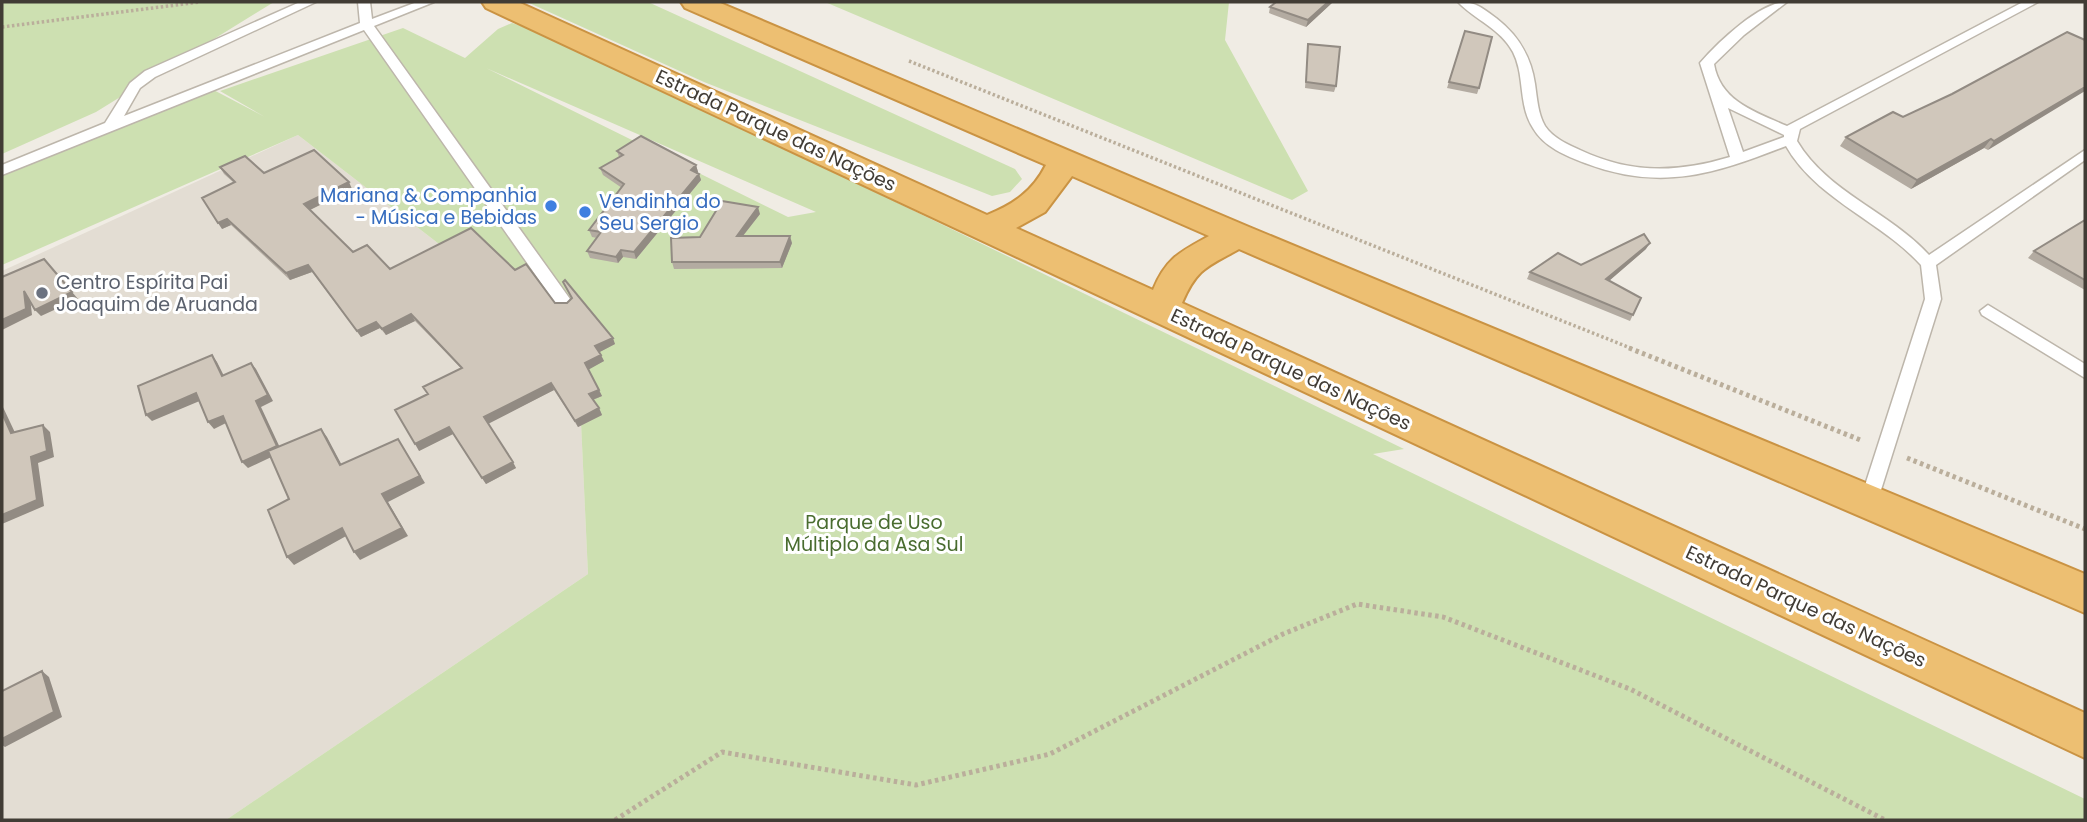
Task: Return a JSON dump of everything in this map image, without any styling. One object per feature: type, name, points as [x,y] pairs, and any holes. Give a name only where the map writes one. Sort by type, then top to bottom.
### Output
[{"type":"highway","name":"Estrada Parque das Nações","points":[[496,2],[2085,736]]},
{"type":"highway","points":[[695,2],[1868,504],[2085,594]]},
{"type":"highway","points":[[986,227],[1018,216],[1038,203],[1054,184],[1064,161]]},
{"type":"highway","points":[[1162,309],[1177,273],[1187,263],[1237,235]]},
{"type":"lane","points":[[111,125],[135,86],[150,74],[310,2]]},
{"type":"lane","points":[[364,2],[366,24],[564,303]]},
{"type":"lane","points":[[2,170],[366,24],[428,2]]},
{"type":"lane","points":[[1464,2],[1497,23],[1512,38],[1523,60],[1530,99],[1539,128],[1560,146],[1597,163],[1649,175],[1704,172],[1738,160],[1788,136],[1793,127],[2032,2]]},
{"type":"lane","points":[[1738,160],[1717,94],[1710,85],[1707,63],[1740,32],[1781,2]]},
{"type":"lane","points":[[1717,94],[1788,136],[1812,172],[1908,240],[1928,263],[1933,299],[1868,504]]},
{"type":"lane","points":[[1928,263],[2085,154]]},
{"type":"lane","points":[[1988,311],[2085,372]]},
{"type":"path","points":[[2,27],[200,2]]},
{"type":"path","points":[[902,58],[1864,441]]},
{"type":"path","points":[[1903,457],[2085,529]]},
{"type":"path","points":[[615,820],[722,752],[916,785],[1050,754],[1283,634],[1357,604],[1443,617],[1630,689],[1885,820]]},
{"type":"shaded area","points":[[298,135],[571,346],[580,401],[588,574],[226,820],[2,820],[2,271]]},
{"type":"green space","points":[[2,2],[274,2],[96,112],[2,154]]},
{"type":"green space","points":[[527,2],[648,2],[1015,169],[1022,179],[1010,192],[992,196],[704,82]]},
{"type":"green space","points":[[825,2],[1229,2],[1225,40],[1308,191],[1292,200]]},
{"type":"green space","name":"Parque de Uso Múltiplo da Asa Sul","points":[[512,23],[530,29],[721,117],[1404,449],[1373,454],[2085,799],[2085,820],[226,820],[588,574],[580,401],[571,346],[298,135],[2,265],[2,171],[206,86],[265,117],[220,91],[403,28],[465,58],[498,29]],"holes":[[[486,68],[816,212],[788,217]]]},
{"type":"building","points":[[1276,2],[1328,2],[1308,20],[1270,7]]},
{"type":"building","points":[[1465,31],[1492,37],[1479,88],[1449,82]]},
{"type":"building","points":[[2067,32],[2085,40],[2085,87],[1994,141],[1991,139],[1917,180],[1846,137],[1893,112],[1903,117],[1952,94]]},
{"type":"building","points":[[1308,44],[1340,47],[1336,86],[1306,82]]},
{"type":"building","points":[[641,136],[696,165],[691,170],[699,174],[634,252],[621,250],[616,257],[587,251],[601,232],[589,230],[624,184],[600,168],[623,155],[617,151]]},
{"type":"building","points":[[314,150],[349,182],[304,204],[353,252],[367,245],[390,269],[471,228],[515,270],[526,264],[555,303],[567,303],[572,298],[563,282],[565,280],[613,338],[595,346],[601,355],[585,363],[599,390],[589,394],[599,408],[575,421],[551,383],[484,417],[513,462],[482,478],[449,427],[415,444],[395,410],[428,394],[423,387],[462,368],[411,314],[382,329],[376,322],[357,331],[308,265],[286,273],[227,219],[218,223],[202,198],[235,182],[220,167],[245,156],[264,173]]},
{"type":"building","points":[[722,201],[758,207],[737,236],[790,236],[780,262],[672,262],[671,238],[700,237]]},
{"type":"building","points":[[2085,220],[2085,280],[2034,251]]},
{"type":"building","points":[[1644,234],[1650,243],[1606,279],[1641,298],[1633,315],[1530,272],[1558,253],[1581,265]]},
{"type":"building","name":"Centro Espírita Pai Joaquim de Aruanda","points":[[44,259],[72,292],[35,310],[24,291],[26,309],[2,320],[2,277]]},
{"type":"building","points":[[212,355],[222,376],[251,363],[268,395],[256,401],[277,446],[242,462],[223,416],[208,422],[196,393],[146,415],[138,386]]},
{"type":"building","points":[[2,413],[11,433],[43,425],[47,451],[31,457],[37,500],[2,515]]},
{"type":"building","points":[[321,429],[340,465],[398,439],[420,476],[382,494],[402,528],[354,552],[342,528],[287,557],[268,510],[289,499],[268,451]]},
{"type":"building","points":[[42,671],[54,712],[2,739],[2,691]]},
{"type":"place","name":"Mariana & Companhia - Música e Bebidas","points":[[551,206]]},
{"type":"place","name":"Vendinha do Seu Sergio","points":[[585,212]]},
{"type":"place","name":"Centro Espírita Pai Joaquim de Aruanda","points":[[42,293]]}]
